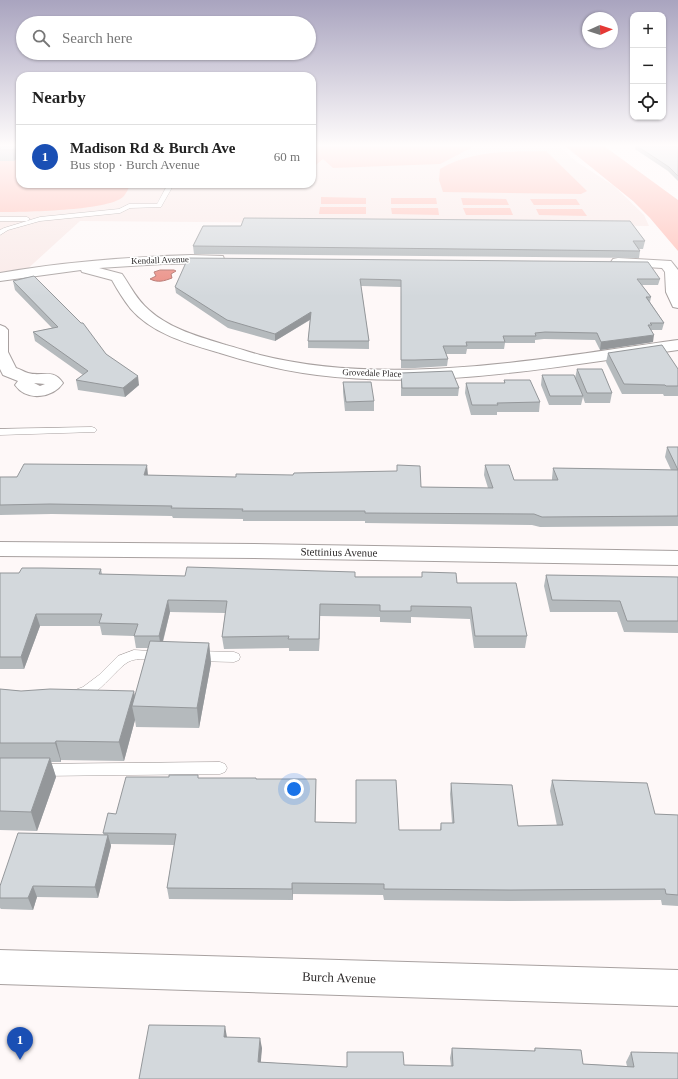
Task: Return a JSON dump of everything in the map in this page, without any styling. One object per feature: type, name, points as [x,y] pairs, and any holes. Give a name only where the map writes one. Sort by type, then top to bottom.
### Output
[{"type":"street","name":"Kendall Avenue","points":[[0,277],[74,266],[139,260],[232,260]]},
{"type":"street","points":[[74,266],[117,277],[139,260]]},
{"type":"street","points":[[604,262],[666,264],[670,268],[673,292],[678,304]]},
{"type":"street","name":"Grovedale Place","points":[[117,277],[137,307],[153,320],[170,330],[212,347],[258,360],[336,371],[394,375],[472,372],[678,345]]},
{"type":"street","points":[[0,330],[0,352],[9,371],[28,379]]},
{"type":"street","name":"Stettinius Avenue","points":[[0,549],[254,551],[678,558]]},
{"type":"street","name":"Burch Avenue","points":[[0,967],[678,988]]},
{"type":"lane","points":[[0,219],[40,219],[120,211],[129,206],[159,206],[164,196]]},
{"type":"lane","points":[[0,223],[3,231],[40,219]]},
{"type":"lane","points":[[0,432],[92,430]]},
{"type":"lane","points":[[63,701],[69,700],[88,690],[104,678],[123,659],[134,655],[234,657]]},
{"type":"lane","points":[[24,770],[220,768]]},
{"type":"shaded area","points":[[0,196],[625,196],[644,215],[649,226],[80,221],[23,273],[0,277]]},
{"type":"shaded area","points":[[0,196],[123,196],[114,202],[83,208],[27,212],[0,212]]},
{"type":"shaded area","points":[[627,196],[673,196],[678,200],[678,251],[650,218]]},
{"type":"shaded area","points":[[321,197],[366,198],[366,204],[321,204]]},
{"type":"shaded area","points":[[391,198],[436,198],[437,204],[391,204]]},
{"type":"shaded area","points":[[461,198],[506,199],[509,205],[463,205]]},
{"type":"shaded area","points":[[530,199],[576,199],[580,205],[534,205]]},
{"type":"shaded area","points":[[320,207],[366,207],[366,214],[319,214]]},
{"type":"shaded area","points":[[391,208],[438,208],[439,215],[392,214]]},
{"type":"shaded area","points":[[463,208],[510,208],[513,215],[466,215]]},
{"type":"shaded area","points":[[536,209],[582,209],[587,216],[539,215]]},
{"type":"shaded area","points":[[160,270],[176,271],[171,274],[172,278],[166,280],[158,281],[150,279],[156,276],[154,272]]},
{"type":"building","points":[[244,218],[630,221],[645,241],[633,241],[640,251],[193,246],[203,226],[241,226]]},
{"type":"building","points":[[188,258],[648,262],[660,279],[637,279],[651,297],[646,297],[664,323],[650,323],[652,325],[648,325],[654,335],[601,342],[597,333],[545,332],[535,333],[536,336],[503,336],[505,342],[466,342],[467,346],[443,346],[448,359],[401,360],[401,280],[360,279],[369,341],[308,341],[311,312],[275,334],[227,320],[175,287]]},
{"type":"building","points":[[34,276],[81,323],[83,323],[106,354],[138,376],[123,388],[76,380],[88,371],[33,332],[58,327],[13,281]]},
{"type":"building","points":[[662,345],[678,369],[678,386],[624,384],[608,353]]},
{"type":"building","points":[[577,369],[602,369],[612,393],[587,393]]},
{"type":"building","points":[[452,371],[459,388],[402,388],[401,373]]},
{"type":"building","points":[[542,375],[574,375],[583,396],[550,396]]},
{"type":"building","points":[[504,380],[530,380],[540,402],[472,405],[466,383],[505,383]]},
{"type":"building","points":[[343,382],[371,382],[374,401],[346,402]]},
{"type":"building","points":[[667,447],[678,447],[678,470]]},
{"type":"building","points":[[24,464],[147,465],[144,475],[236,477],[236,474],[293,475],[294,473],[397,471],[397,465],[420,466],[421,487],[493,488],[485,465],[509,465],[514,480],[558,480],[553,468],[678,470],[678,516],[542,517],[534,514],[365,513],[365,511],[242,511],[243,509],[171,508],[172,506],[50,504],[0,505],[0,477],[17,477]]},
{"type":"building","points":[[187,567],[355,572],[355,577],[422,577],[422,572],[456,573],[457,583],[516,583],[527,636],[475,636],[471,607],[411,606],[411,611],[380,611],[380,605],[320,604],[319,639],[288,639],[289,636],[222,637],[227,601],[168,600],[159,636],[134,636],[138,624],[99,623],[102,614],[36,614],[21,657],[0,657],[0,573],[19,573],[22,568],[42,568],[101,569],[99,574],[185,576]]},
{"type":"building","points":[[546,575],[678,577],[678,621],[627,621],[620,601],[552,600]]},
{"type":"building","points":[[150,641],[209,643],[197,708],[132,706]]},
{"type":"building","points":[[0,689],[21,691],[50,689],[134,691],[119,742],[56,741],[55,743],[0,743]]},
{"type":"building","points":[[0,758],[50,758],[31,812],[0,811]]},
{"type":"building","points":[[169,775],[198,775],[198,778],[316,779],[315,822],[356,823],[356,780],[396,780],[399,830],[441,830],[441,823],[454,823],[451,783],[512,785],[518,826],[563,825],[552,780],[647,783],[655,814],[678,815],[678,895],[666,894],[665,889],[384,889],[384,884],[292,883],[292,889],[167,888],[176,834],[103,833],[108,813],[116,814],[126,777],[169,777]]},
{"type":"building","points":[[18,833],[108,835],[95,887],[33,886],[28,898],[0,898],[0,886]]},
{"type":"building","points":[[149,1025],[225,1026],[224,1037],[260,1038],[258,1062],[347,1067],[347,1052],[403,1052],[404,1065],[453,1066],[452,1048],[535,1051],[535,1048],[581,1050],[583,1064],[634,1067],[631,1052],[678,1053],[678,1079],[139,1079]]},
{"type":"place","name":"Madison Rd & Burch Ave","points":[[20,1060]]}]
